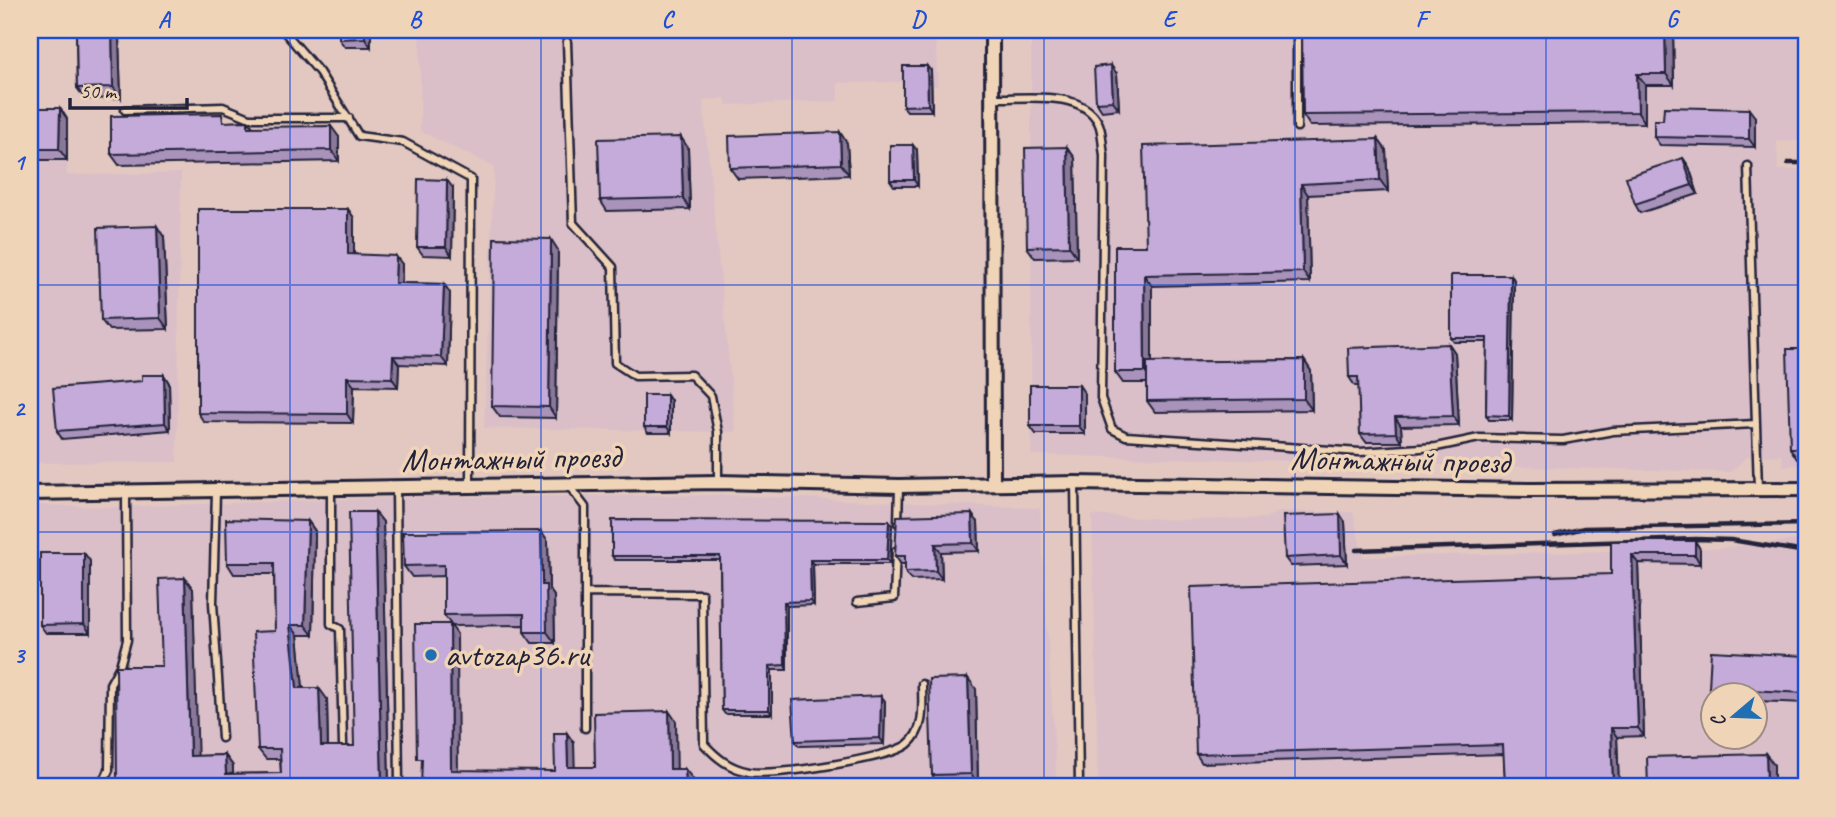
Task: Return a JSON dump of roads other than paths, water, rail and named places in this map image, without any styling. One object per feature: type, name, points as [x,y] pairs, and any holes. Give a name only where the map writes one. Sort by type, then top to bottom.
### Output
[{"type":"street","points":[[992,30],[993,484]]},
{"type":"street","name":"Монтажный проезд","points":[[30,493],[127,494],[719,482],[900,486],[1075,483],[1529,490],[1806,489]]},
{"type":"lane","points":[[283,30],[319,72],[359,136],[403,142],[471,179],[470,486]]},
{"type":"lane","points":[[1297,30],[1297,127]]},
{"type":"lane","points":[[567,43],[573,223],[613,267],[615,363],[635,376],[691,375],[711,396],[718,432],[719,482]]},
{"type":"lane","points":[[992,98],[1054,99],[1085,107],[1099,123],[1104,155],[1101,398],[1112,429],[1126,436],[1360,452],[1436,447],[1479,438],[1563,440],[1614,431],[1755,424]]},
{"type":"lane","points":[[125,110],[223,107],[250,118],[349,118]]},
{"type":"lane","points":[[1748,166],[1758,489]]},
{"type":"lane","points":[[1075,483],[1079,787]]},
{"type":"lane","points":[[568,484],[585,507],[585,728]]},
{"type":"lane","points":[[857,602],[894,598],[900,486]]},
{"type":"lane","points":[[396,488],[399,787]]},
{"type":"lane","points":[[331,489],[331,624],[340,629],[343,744]]},
{"type":"lane","points":[[216,492],[213,603],[222,738]]},
{"type":"lane","points":[[101,787],[108,770],[110,684],[120,666],[127,640],[127,494]]},
{"type":"lane","points":[[585,593],[702,594],[704,744],[720,761],[751,773],[849,763],[907,746],[922,725],[922,684]]},
{"type":"railway","points":[[1788,163],[1806,163]]},
{"type":"railway","points":[[1555,535],[1584,528],[1806,524]]},
{"type":"railway","points":[[1356,550],[1696,539],[1731,540],[1806,552]]},
{"type":"place","name":"avtozap36.ru","points":[[431,655]]}]
